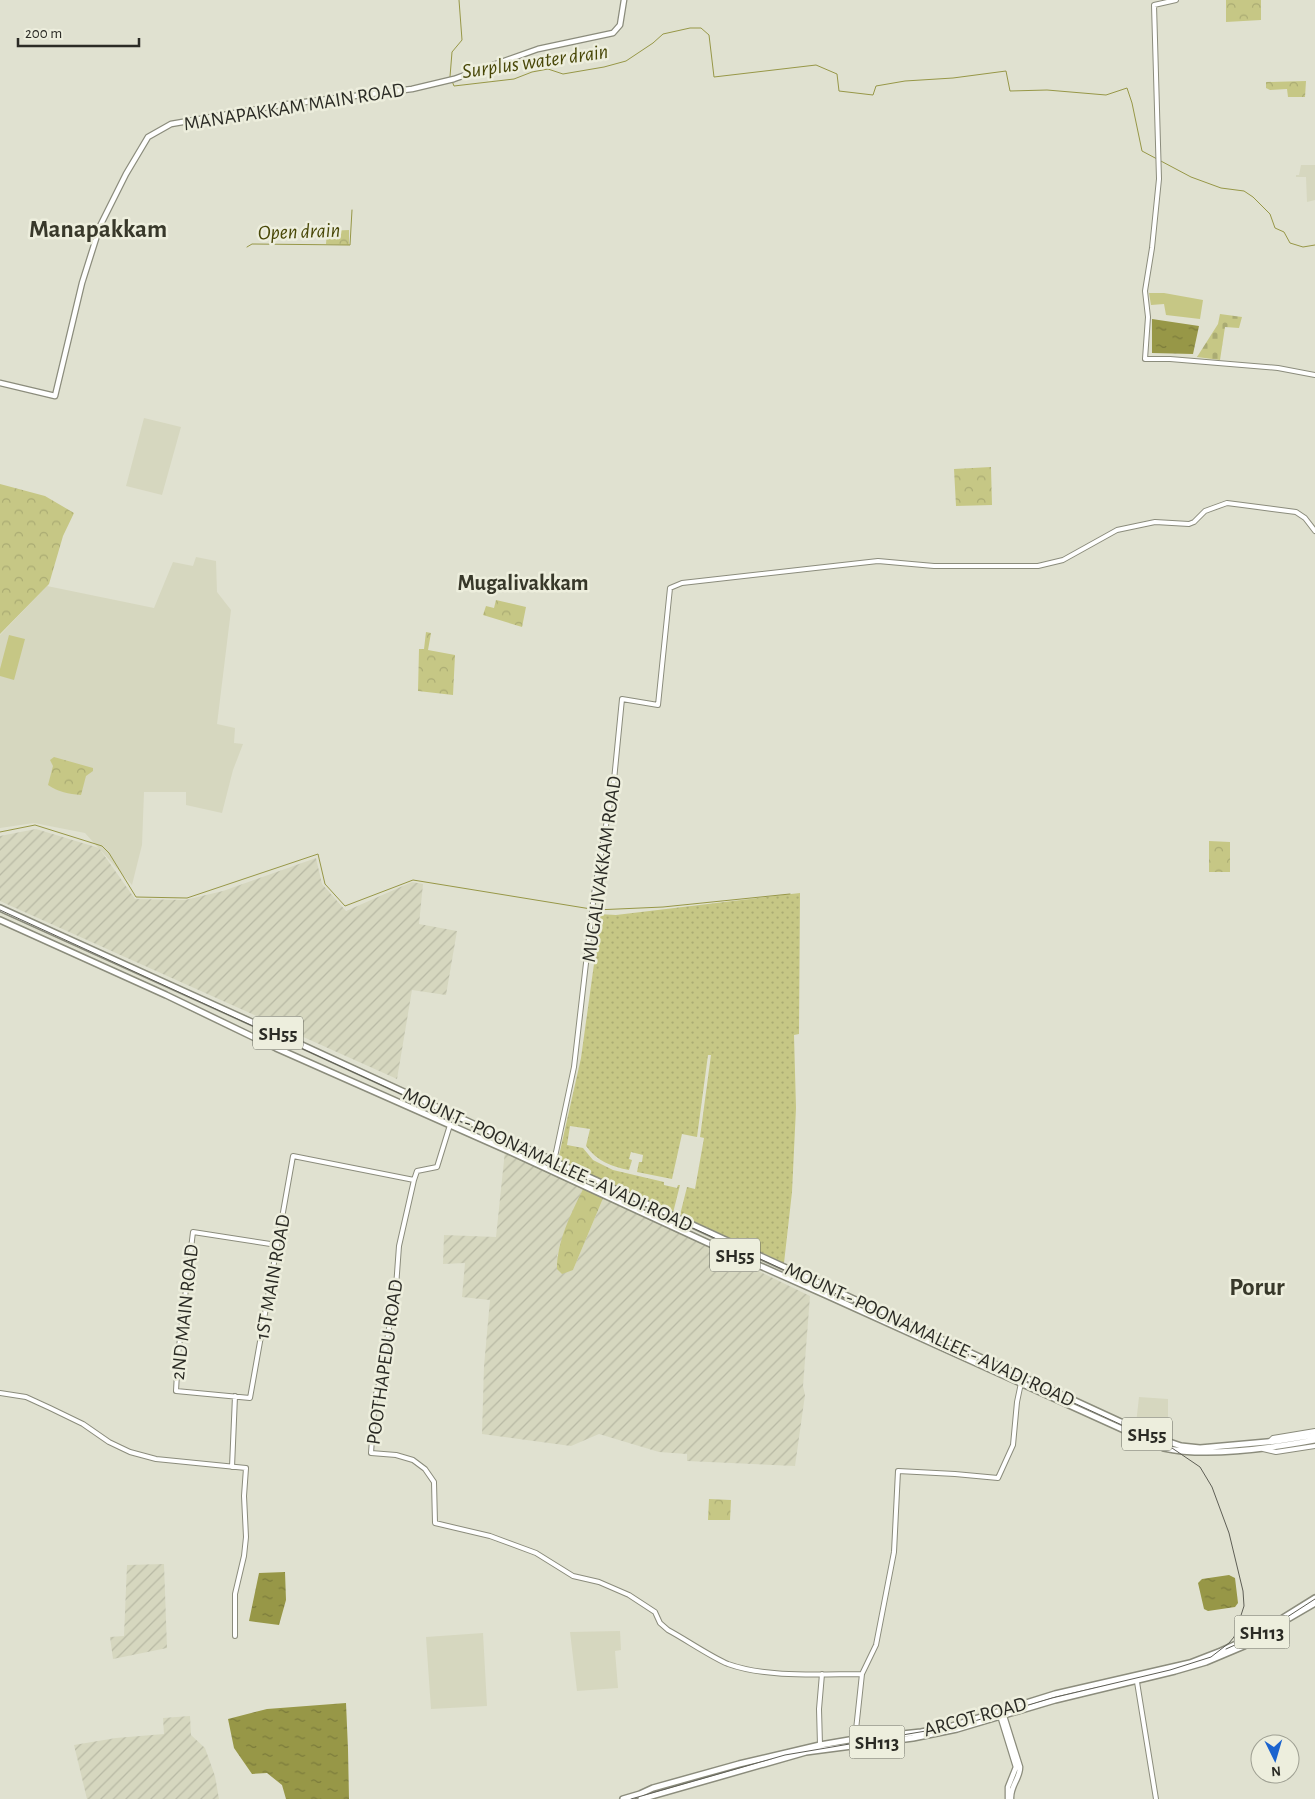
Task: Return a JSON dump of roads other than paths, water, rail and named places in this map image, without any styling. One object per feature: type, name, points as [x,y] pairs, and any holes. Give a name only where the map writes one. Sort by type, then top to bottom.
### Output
[{"type":"main road","name":"MANAPAKKAM MAIN ROAD","points":[[0,383],[54,396],[82,283],[98,231],[126,174],[148,137],[172,124],[280,105],[405,90],[454,79],[538,49],[613,33],[620,25],[624,0]]},
{"type":"main road","name":"MOUNT - POONAMALLEE - AVADI ROAD","points":[[0,908],[1029,1379],[1164,1448],[1180,1452],[1201,1453],[1260,1448]]},
{"type":"main road","name":"MOUNT - POONAMALLEE - AVADI ROAD","points":[[0,920],[166,995],[276,1048],[466,1132],[664,1223],[1023,1384],[1108,1419],[1181,1446],[1200,1448],[1273,1443]]},
{"type":"main road","points":[[466,1132],[470,1123]]},
{"type":"main road","points":[[664,1223],[668,1214]]},
{"type":"main road","points":[[991,1369],[994,1363]]},
{"type":"main road","points":[[1023,1384],[1029,1379]]},
{"type":"main road","name":"SH55","points":[[1260,1448],[1273,1443],[1315,1435]]},
{"type":"main road","name":"SH55","points":[[1273,1443],[1315,1440]]},
{"type":"main road","name":"ARCOT ROAD","points":[[623,1799],[653,1788],[739,1764],[820,1745],[939,1729],[1113,1686],[1137,1682],[1206,1662],[1244,1646],[1315,1598]]},
{"type":"main road","name":"ARCOT ROAD","points":[[641,1799],[806,1752],[913,1738],[957,1729],[1055,1694],[1190,1662],[1221,1652],[1248,1640],[1315,1603]]},
{"type":"main road","points":[[1001,1713],[1020,1767],[1011,1790],[1010,1799]]},
{"type":"street","points":[[1176,0],[1154,5],[1159,179],[1145,291],[1148,317],[1145,359],[1170,359],[1286,368],[1315,375]]},
{"type":"street","name":"MUGALIVAKKAM ROAD","points":[[552,1171],[574,1068],[594,898],[614,780],[622,699],[658,705],[670,588],[682,583],[878,561],[934,566],[1038,566],[1063,560],[1117,530],[1154,522],[1189,524],[1194,522],[1205,511],[1227,503],[1296,512],[1305,518],[1315,531]]},
{"type":"street","points":[[414,1180],[417,1171],[437,1167],[450,1125]]},
{"type":"street","name":"1ST MAIN ROAD","points":[[236,1396],[250,1398],[293,1156],[414,1180]]},
{"type":"street","name":"POOTHAPEDU ROAD","points":[[414,1180],[399,1246],[396,1287],[385,1352],[384,1374],[378,1384],[375,1396],[371,1454],[396,1455],[413,1460],[425,1469],[434,1482],[435,1524],[490,1536],[536,1553],[573,1576],[599,1582],[629,1595],[655,1612],[660,1623],[668,1630],[726,1663],[787,1674],[862,1674]]},
{"type":"street","name":"2ND MAIN ROAD","points":[[236,1396],[176,1391],[178,1355],[193,1232],[277,1245]]},
{"type":"street","points":[[856,1739],[862,1674],[876,1645],[894,1552],[898,1471],[998,1478],[1013,1445],[1017,1402],[1023,1384]]},
{"type":"street","points":[[0,1393],[26,1397],[83,1424],[109,1442],[130,1452],[156,1459],[246,1468],[244,1496],[246,1537],[244,1556],[235,1594],[234,1636]]},
{"type":"street","points":[[232,1466],[236,1396]]},
{"type":"street","points":[[1273,1443],[1273,1438],[1315,1431]]},
{"type":"street","points":[[1260,1448],[1276,1452],[1315,1446]]},
{"type":"street","points":[[820,1745],[819,1708],[822,1674]]},
{"type":"street","points":[[1137,1682],[1156,1799]]},
{"type":"water","points":[[1152,319],[1199,326],[1193,354],[1152,353]]},
{"type":"water","points":[[285,1572],[286,1600],[279,1625],[249,1621],[259,1573]]},
{"type":"water","points":[[1229,1575],[1235,1578],[1238,1603],[1235,1607],[1208,1611],[1204,1609],[1198,1583],[1202,1579]]},
{"type":"water","points":[[346,1703],[349,1799],[286,1799],[282,1785],[267,1773],[252,1774],[234,1748],[228,1719],[267,1709]]},
{"type":"waterway","name":"Surplus water drain","points":[[450,77],[452,52],[462,40],[459,0]]},
{"type":"waterway","name":"Surplus water drain","points":[[452,81],[454,86],[514,79],[532,72],[548,69],[563,74],[604,67],[626,61],[663,34],[690,28],[701,28],[709,35],[714,77],[816,65],[837,74],[839,91],[873,95],[876,86],[905,81],[953,78],[1006,71],[1010,91],[1047,90],[1106,95],[1127,88],[1142,151],[1191,177],[1221,188],[1244,191],[1270,214],[1275,228],[1284,232],[1290,243],[1303,247],[1315,245]]},
{"type":"waterway","name":"Open drain","points":[[247,247],[252,244],[350,245],[352,210]]},
{"type":"waterway","points":[[0,832],[35,825],[102,846],[109,853],[136,897],[187,898],[318,854],[325,884],[345,906],[413,880],[591,909]]},
{"type":"waterway","points":[[595,910],[663,907],[790,894]]},
{"type":"railway","points":[[0,910],[1172,1448],[1200,1467],[1212,1487],[1229,1533],[1243,1591],[1244,1606],[1234,1637],[1211,1657],[1170,1670],[1052,1698],[961,1725],[785,1755],[631,1799]]},
{"type":"railway","points":[[1226,1649],[1264,1632],[1315,1599]]},
{"type":"district","name":"Manapakkam","points":[[98,228]]},
{"type":"district","name":"Mugalivakkam","points":[[523,582]]},
{"type":"district","name":"Porur","points":[[1257,1286]]}]
